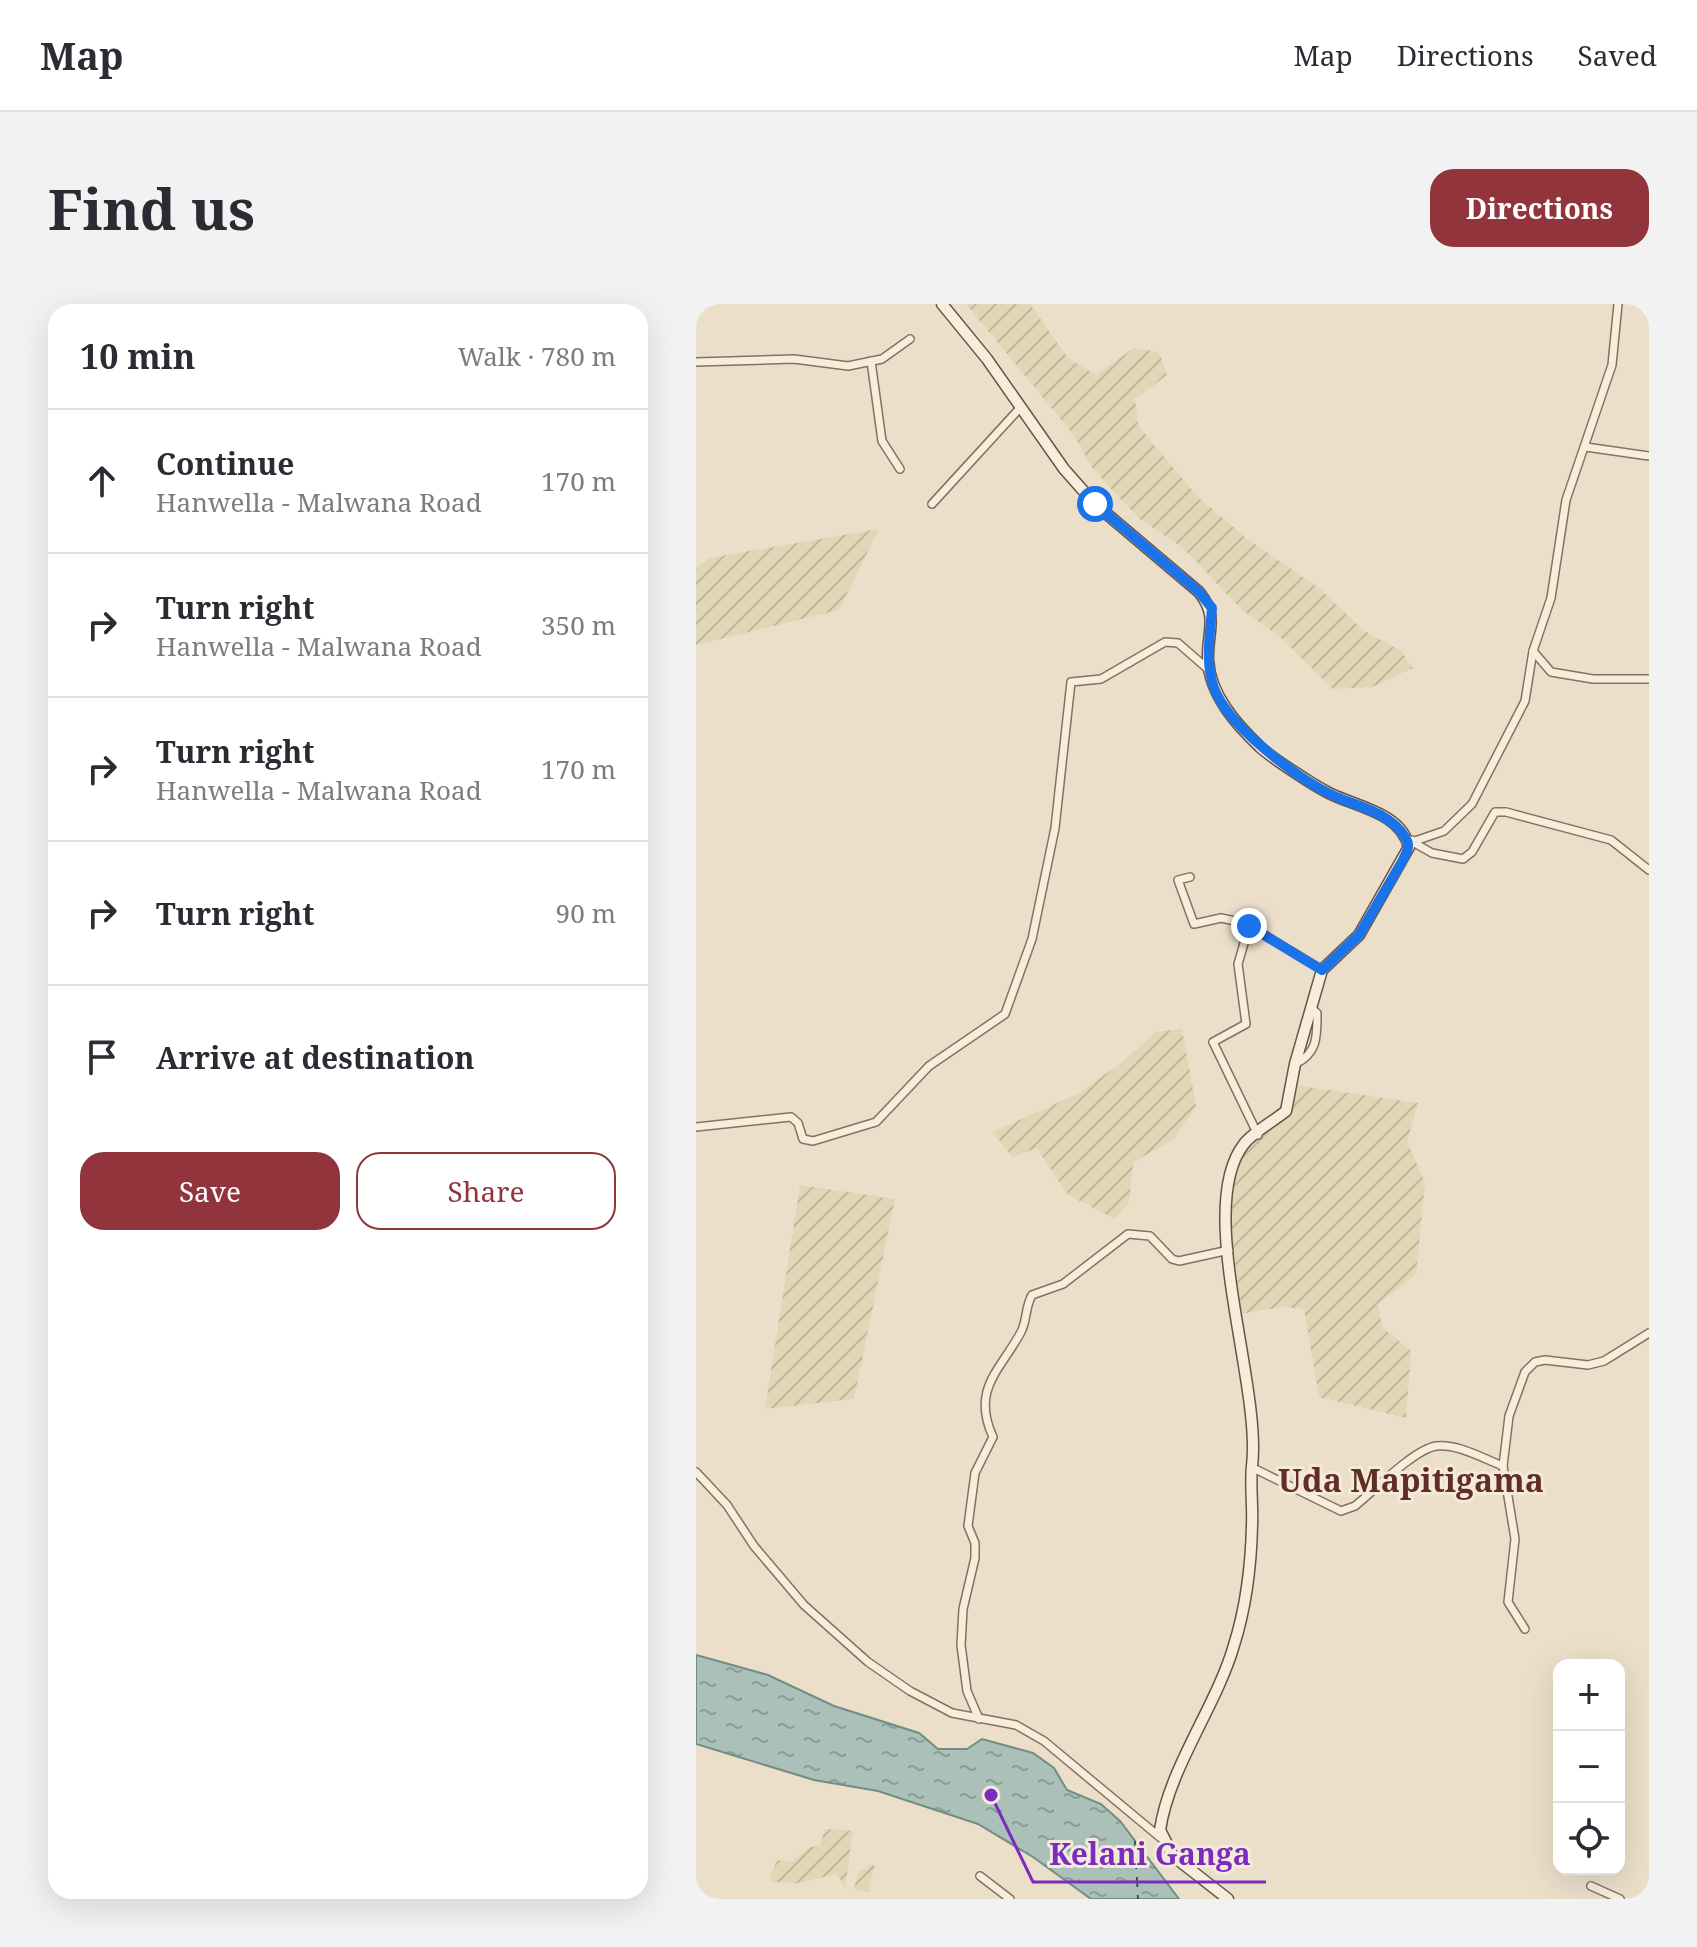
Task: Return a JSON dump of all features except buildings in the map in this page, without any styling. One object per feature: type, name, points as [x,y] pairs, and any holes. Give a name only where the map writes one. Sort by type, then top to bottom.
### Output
[{"type":"street","points":[[942,304],[1064,469],[1095,504],[1199,592],[1212,608],[1210,671],[1215,691],[1228,711],[1262,749],[1329,794],[1374,810],[1396,826],[1407,839],[1432,853],[1463,859],[1472,852],[1495,812],[1506,812],[1611,840],[1649,870]]},
{"type":"street","points":[[1407,839],[1415,841],[1444,831],[1472,804],[1525,701],[1533,651],[1551,598],[1566,500],[1612,365],[1618,304]]},
{"type":"street","points":[[696,362],[794,359],[848,366],[882,359],[910,339]]},
{"type":"street","points":[[871,361],[882,441],[900,469]]},
{"type":"street","points":[[932,504],[1020,408]]},
{"type":"street","points":[[1586,447],[1649,456]]},
{"type":"street","points":[[696,1127],[791,1117],[798,1123],[803,1139],[813,1141],[852,1132],[876,1122],[929,1066],[1005,1014],[1032,939],[1055,828],[1071,682],[1101,679],[1165,642],[1178,643],[1210,671]]},
{"type":"street","points":[[1533,651],[1551,672],[1593,679],[1649,679]]},
{"type":"street","points":[[1162,1839],[1161,1821],[1235,1644],[1249,1574],[1253,1522],[1245,1357],[1229,1250],[1227,1190],[1234,1160],[1245,1142],[1286,1111],[1295,1064],[1322,970],[1359,935],[1403,860],[1409,847],[1407,839]]},
{"type":"street","points":[[1190,877],[1178,880],[1194,924],[1221,918],[1249,926],[1322,970]]},
{"type":"street","points":[[1249,926],[1238,964],[1246,1024],[1213,1042],[1258,1135]]},
{"type":"street","points":[[979,1719],[967,1691],[961,1645],[963,1609],[975,1558],[969,1515],[975,1473],[993,1437],[982,1410],[986,1395],[1003,1356],[1022,1331],[1028,1302],[1032,1295],[1063,1284],[1128,1234],[1150,1236],[1172,1259],[1179,1261],[1229,1250]]},
{"type":"street","points":[[1525,1629],[1508,1602],[1515,1539],[1503,1466],[1509,1416],[1525,1372],[1535,1362],[1545,1360],[1588,1365],[1604,1361],[1649,1333]]},
{"type":"street","points":[[1251,1467],[1341,1511],[1355,1506],[1421,1452],[1436,1446],[1467,1452],[1503,1466]]},
{"type":"street","points":[[696,1472],[727,1505],[754,1546],[804,1605],[868,1662],[952,1713],[1016,1725],[1044,1741],[1162,1839],[1173,1856],[1228,1899]]},
{"type":"street","points":[[980,1876],[1010,1899]]},
{"type":"street","points":[[1591,1886],[1620,1899]]},
{"type":"shaded area","points":[[966,304],[1030,304],[1067,357],[1096,375],[1134,348],[1159,352],[1167,375],[1135,399],[1138,425],[1153,444],[1198,497],[1246,538],[1319,588],[1363,630],[1401,651],[1413,668],[1372,687],[1333,689],[1280,637],[1242,610],[1183,548],[1141,520],[1113,491],[1091,466],[1073,434]]},
{"type":"shaded area","points":[[879,529],[839,610],[696,645],[696,568],[709,558]]},
{"type":"shaded area","points":[[1182,1029],[1196,1106],[1173,1140],[1133,1162],[1129,1202],[1115,1219],[1068,1195],[1037,1148],[1012,1157],[993,1132],[1079,1093],[1121,1063],[1155,1032]]},
{"type":"shaded area","points":[[1295,1085],[1418,1103],[1407,1141],[1425,1183],[1416,1274],[1378,1304],[1382,1327],[1411,1351],[1406,1418],[1319,1397],[1304,1309],[1282,1307],[1240,1314],[1229,1222],[1237,1161],[1248,1144],[1289,1113]]},
{"type":"shaded area","points":[[800,1185],[895,1199],[854,1399],[765,1409]]},
{"type":"shaded area","points":[[825,1829],[853,1831],[845,1888],[837,1874],[798,1883],[772,1882],[770,1878],[777,1860],[792,1862],[809,1847],[820,1846]]},
{"type":"shaded area","points":[[869,1864],[875,1866],[868,1892],[854,1889],[859,1870],[867,1869]]},
{"type":"water","points":[[696,1655],[768,1675],[834,1706],[919,1733],[938,1749],[967,1749],[982,1739],[1033,1753],[1054,1768],[1067,1790],[1101,1804],[1120,1821],[1179,1899],[1091,1899],[1033,1857],[978,1824],[878,1791],[814,1780],[696,1744]]},
{"type":"ferry route","points":[[1135,1841],[1138,1899]]},
{"type":"place","name":"Kelani Ganga","points":[[991,1795]]},
{"type":"district","name":"Uda Mapitigama","points":[[1411,1481]]},
{"type":"route","points":[[1095,504],[1199,592],[1212,608],[1208,659],[1215,691],[1228,711],[1262,749],[1329,794],[1374,810],[1396,826],[1407,839],[1409,847],[1403,860],[1359,935],[1322,970],[1304,956],[1249,926]]}]
